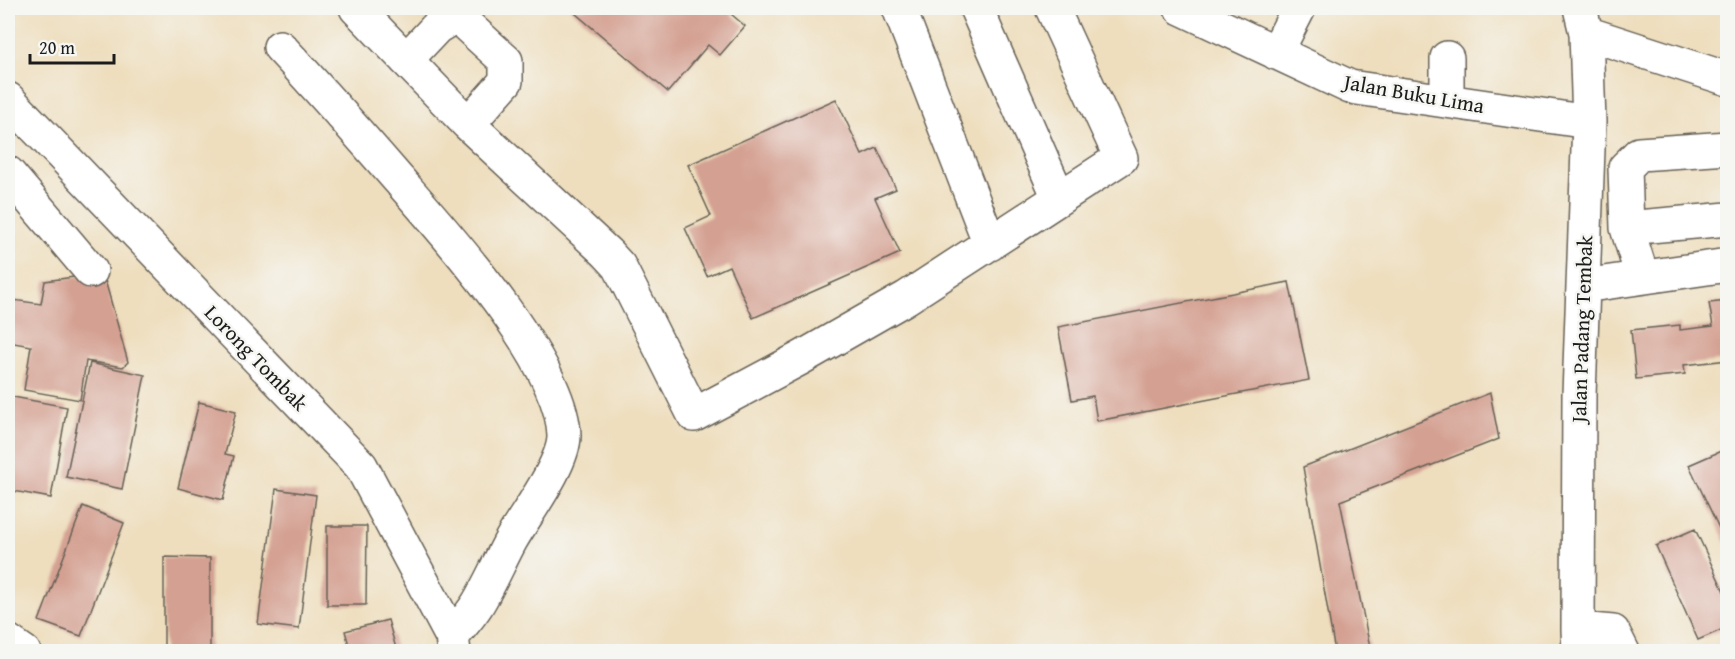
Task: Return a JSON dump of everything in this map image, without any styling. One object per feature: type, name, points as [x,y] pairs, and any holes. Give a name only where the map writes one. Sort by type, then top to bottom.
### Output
[{"type":"street","points":[[356,8],[468,124],[619,266],[694,415],[906,298],[1121,158],[1052,8]]},
{"type":"street","points":[[899,8],[990,244]]},
{"type":"street","points":[[976,8],[1059,198]]},
{"type":"street","name":"Jalan Buku Lima","points":[[1181,8],[1350,87],[1589,122]]},
{"type":"street","points":[[1275,53],[1299,8]]},
{"type":"street","points":[[406,60],[437,27],[452,18],[462,21],[506,60],[506,81],[468,124]]},
{"type":"street","points":[[1583,20],[1728,79]]},
{"type":"street","name":"Jalan Padang Tembak","points":[[1578,640],[1580,395],[1589,122],[1583,20]]},
{"type":"street","points":[[280,46],[446,234],[501,304],[544,371],[559,409],[564,436],[561,455],[511,540],[477,606],[453,644]]},
{"type":"street","points":[[1446,101],[1447,58]]},
{"type":"street","name":"Lorong Tombak","points":[[8,99],[361,466],[453,644]]},
{"type":"street","points":[[1642,276],[1627,228],[1625,168],[1639,154],[1728,148]]},
{"type":"street","points":[[8,173],[91,271]]},
{"type":"street","points":[[1627,228],[1728,219]]},
{"type":"street","points":[[1583,286],[1728,265]]},
{"type":"street","points":[[1578,640],[1613,632],[1623,651]]},
{"type":"street","points":[[8,641],[24,651]]},
{"type":"building","points":[[569,8],[736,8],[731,14],[745,26],[720,55],[708,45],[668,92]]},
{"type":"building","points":[[836,99],[862,155],[877,148],[896,189],[875,198],[900,253],[753,318],[729,266],[707,276],[685,228],[711,216],[688,165]]},
{"type":"building","points":[[103,273],[128,362],[123,367],[86,361],[80,400],[24,390],[31,346],[8,342],[13,300],[41,304],[45,281]]},
{"type":"building","points":[[1289,282],[1309,380],[1097,421],[1093,396],[1072,400],[1058,327]]},
{"type":"building","points":[[1728,301],[1728,360],[1684,365],[1685,374],[1636,379],[1631,330],[1680,325],[1680,330],[1713,326],[1709,303]]},
{"type":"building","points":[[90,363],[145,375],[122,489],[66,477]]},
{"type":"building","points":[[1490,393],[1499,439],[1340,501],[1371,652],[1335,652],[1303,467]]},
{"type":"building","points":[[8,396],[67,407],[51,498],[8,490]]},
{"type":"building","points":[[199,402],[236,411],[225,454],[234,456],[223,500],[178,488]]},
{"type":"building","points":[[1728,448],[1728,547],[1689,465]]},
{"type":"building","points":[[276,489],[316,495],[299,629],[258,624]]},
{"type":"building","points":[[83,506],[124,523],[81,636],[39,621]]},
{"type":"building","points":[[327,526],[367,526],[366,605],[327,605]]},
{"type":"building","points":[[1695,529],[1728,600],[1728,627],[1698,640],[1656,546]]},
{"type":"building","points":[[164,557],[210,558],[210,652],[164,652]]},
{"type":"building","points":[[388,620],[397,652],[351,652],[345,631]]}]
